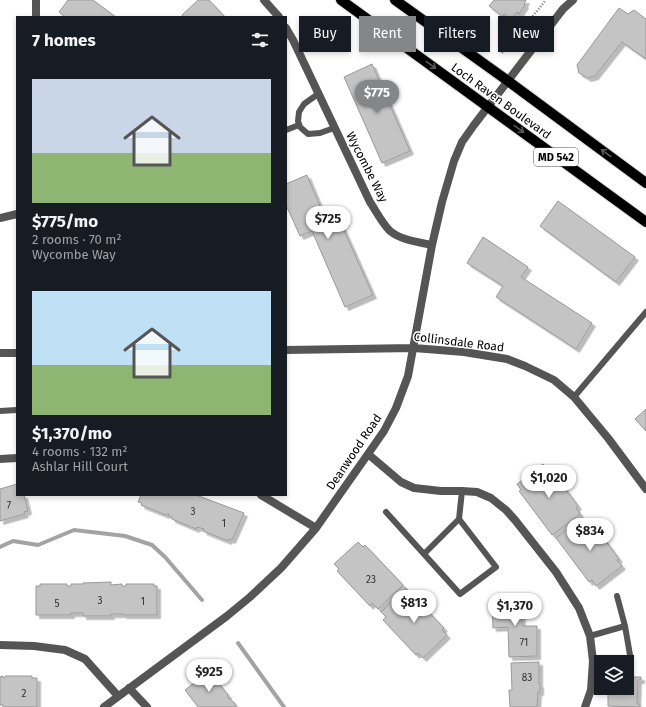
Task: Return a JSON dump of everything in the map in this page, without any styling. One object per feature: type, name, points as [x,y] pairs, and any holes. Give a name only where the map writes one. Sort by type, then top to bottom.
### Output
[{"type":"main road","name":"Loch Raven Boulevard","points":[[341,0],[646,222]]},
{"type":"main road","name":"Loch Raven Boulevard","points":[[395,0],[646,183]]},
{"type":"street","points":[[36,0],[36,16]]},
{"type":"street","points":[[264,0],[278,16]]},
{"type":"street","name":"Deanwood Road","points":[[104,707],[227,616],[281,568],[316,528],[384,431],[396,408],[408,376],[432,245],[442,202],[454,161],[462,142],[487,106],[563,9],[573,0]]},
{"type":"street","name":"Wycombe Way","points":[[287,30],[370,202],[385,225],[390,231],[400,237],[432,245]]},
{"type":"street","points":[[0,218],[16,214]]},
{"type":"street","name":"Collinsdale Road","points":[[287,350],[414,348],[464,352],[507,359],[554,380],[574,398],[608,438],[646,489]]},
{"type":"street","points":[[0,353],[16,353]]},
{"type":"street","points":[[368,454],[401,482],[414,488],[441,491],[477,492],[491,498],[506,510],[515,520],[556,572],[579,608],[590,636],[593,661],[590,690],[585,707]]},
{"type":"street","points":[[0,459],[16,458]]},
{"type":"street","points":[[263,496],[316,528]]},
{"type":"street","points":[[0,645],[34,646],[65,650],[85,659],[118,696]]},
{"type":"street","points":[[129,688],[147,707]]},
{"type":"lane","points":[[318,94],[304,104],[299,112],[298,121],[300,127],[308,134],[320,133],[334,128]]},
{"type":"lane","points":[[287,130],[299,124]]},
{"type":"lane","points":[[574,398],[646,312]]},
{"type":"lane","points":[[0,411],[16,410]]},
{"type":"lane","points":[[424,554],[459,519],[462,491]]},
{"type":"lane","points":[[386,512],[460,594],[496,567],[459,519]]},
{"type":"lane","points":[[617,596],[625,626],[630,655]]},
{"type":"lane","points":[[590,636],[625,626]]},
{"type":"path","points":[[502,53],[546,0]]},
{"type":"building","points":[[68,0],[93,0],[115,16],[64,16],[59,12]]},
{"type":"building","points":[[198,0],[209,0],[224,16],[182,16]]},
{"type":"building","points":[[494,0],[526,0],[525,5],[519,14],[517,12],[514,16],[507,16],[504,14],[502,16],[489,6]]},
{"type":"building","points":[[619,8],[628,14],[634,10],[646,19],[646,59],[622,42],[595,76],[588,78],[579,73],[577,65]]},
{"type":"building","points":[[372,64],[410,151],[382,163],[344,77]]},
{"type":"building","points":[[307,175],[323,213],[334,208],[373,295],[345,307],[312,231],[300,236],[287,207],[287,184]]},
{"type":"building","points":[[558,201],[635,257],[616,282],[540,226]]},
{"type":"building","points":[[483,237],[528,267],[521,277],[592,323],[576,349],[496,297],[503,286],[467,263]]},
{"type":"building","points":[[646,409],[646,431],[635,419]]},
{"type":"building","points":[[543,464],[547,469],[549,467],[578,506],[576,508],[580,514],[552,535],[519,491],[521,490],[517,484]]},
{"type":"building","points":[[16,484],[16,496],[24,496],[28,511],[24,512],[25,514],[0,521],[0,489]]},
{"type":"building","points":[[141,496],[199,496],[244,513],[232,540],[229,539],[228,541],[203,531],[204,529],[197,527],[196,529],[172,519],[172,517],[168,515],[169,514],[166,515],[141,505],[142,503],[138,502]]},
{"type":"building","points":[[584,518],[588,523],[591,521],[619,559],[617,560],[622,566],[596,586],[592,580],[589,582],[556,538]]},
{"type":"building","points":[[358,542],[363,547],[365,545],[403,585],[378,609],[372,603],[370,606],[337,571],[339,569],[334,564]]},
{"type":"building","points":[[111,582],[111,585],[122,584],[122,586],[126,586],[126,584],[154,584],[154,586],[157,586],[157,615],[111,614],[111,616],[83,616],[83,613],[71,613],[71,615],[36,615],[36,586],[40,586],[40,584],[67,584],[67,586],[71,586],[71,584]]},
{"type":"building","points":[[406,588],[444,628],[442,630],[447,635],[423,658],[418,653],[416,655],[383,620],[386,617],[381,612]]},
{"type":"building","points":[[521,597],[522,626],[537,626],[537,656],[509,657],[508,627],[493,628],[492,598]]},
{"type":"building","points":[[539,662],[540,692],[538,692],[537,707],[510,707],[509,690],[512,690],[511,663]]},
{"type":"building","points":[[208,672],[237,707],[198,707],[185,690]]},
{"type":"building","points":[[3,676],[3,678],[5,678],[5,676],[32,676],[32,678],[37,678],[37,707],[3,707],[3,705],[0,705],[0,677]]},
{"type":"building","points":[[634,677],[641,677],[641,680],[638,680],[637,704],[640,704],[640,707],[608,706],[608,695],[634,695]]},
{"type":"waterway","points":[[0,547],[13,541],[38,545],[74,530],[125,536],[152,545],[165,557],[202,600]]},
{"type":"waterway","points":[[238,643],[284,707]]}]
